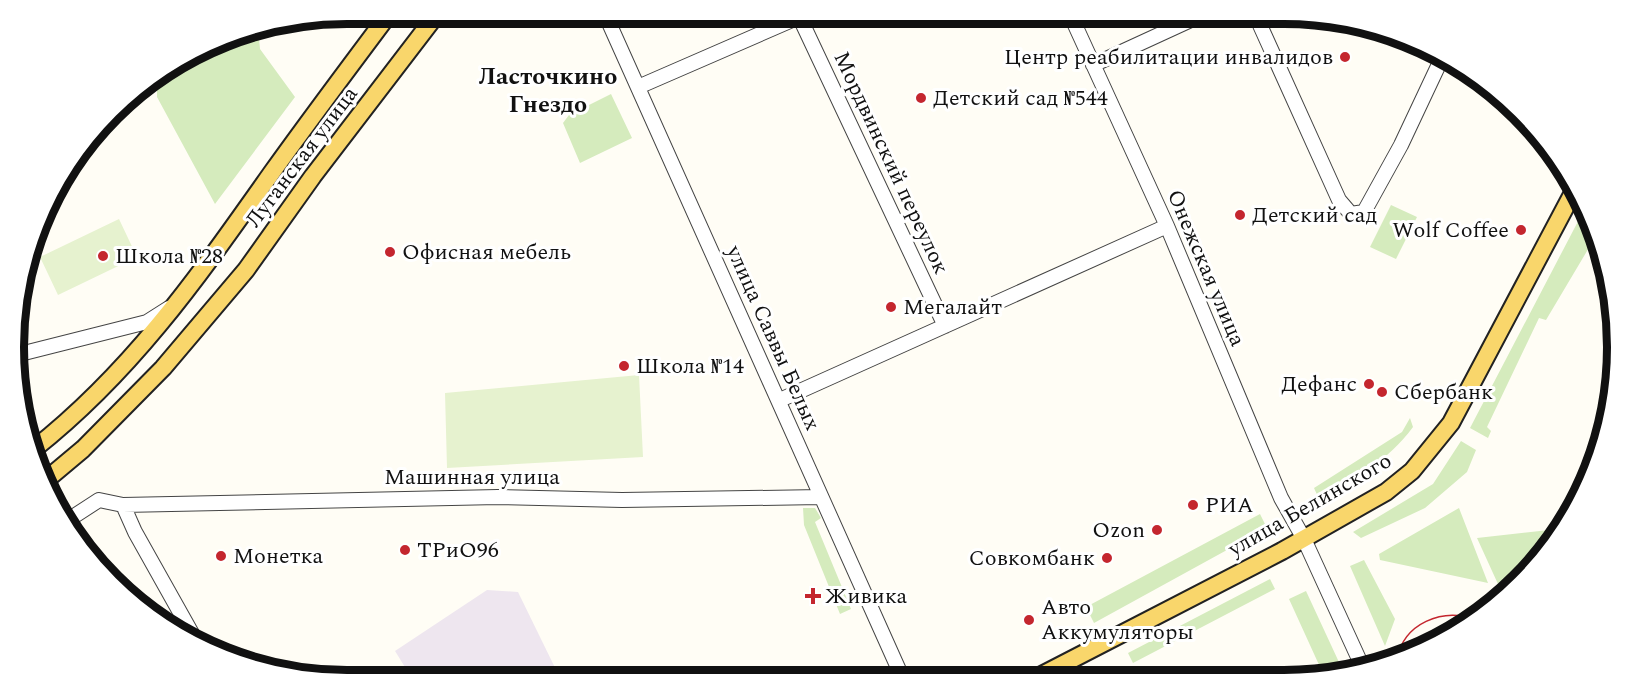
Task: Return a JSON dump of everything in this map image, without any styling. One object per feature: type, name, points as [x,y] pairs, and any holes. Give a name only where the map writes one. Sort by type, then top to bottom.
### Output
[{"type":"main road","name":"Луганская улица","points":[[39,445],[74,418],[156,331],[223,245],[382,24]]},
{"type":"main road","name":"Луганская улица","points":[[51,476],[83,449],[163,368],[238,279],[429,24]]},
{"type":"main road","name":"улица Белинского","points":[[1051,670],[1304,539],[1386,492],[1412,471],[1451,423],[1570,198]]},
{"type":"street","name":"улица Саввы Белых","points":[[610,24],[780,400],[899,670]]},
{"type":"street","points":[[638,87],[782,24]]},
{"type":"street","name":"Мордвинский переулок","points":[[806,24],[945,326]]},
{"type":"street","name":"Онежская улица","points":[[1075,24],[1167,226],[1281,498],[1304,539],[1360,661]]},
{"type":"street","points":[[1093,65],[1182,24]]},
{"type":"street","points":[[1260,24],[1339,200],[1351,214],[1364,212],[1401,145],[1439,64]]},
{"type":"street","points":[[780,400],[1167,226]]},
{"type":"street","points":[[24,353],[147,322],[180,300]]},
{"type":"street","name":"Машинная улица","points":[[73,517],[99,501],[123,505],[498,497],[622,500],[821,497]]},
{"type":"street","points":[[123,505],[135,532],[190,629]]},
{"type":"shaded area","points":[[487,590],[518,592],[556,670],[407,670],[395,651]]},
{"type":"green space","points":[[259,36],[260,49],[295,97],[215,204],[157,97],[154,88],[185,67],[223,49]]},
{"type":"green space","points":[[611,94],[632,138],[580,163],[563,123],[569,115]]},
{"type":"green space","points":[[1391,205],[1417,217],[1396,259],[1370,247]]},
{"type":"green space","points":[[1580,218],[1590,246],[1546,320],[1539,318],[1487,427],[1491,431],[1488,438],[1470,428]]},
{"type":"green space","points":[[119,219],[137,257],[58,295],[40,257]]},
{"type":"green space","points":[[639,375],[643,457],[447,468],[445,393]]},
{"type":"green space","points":[[1410,418],[1413,427],[1393,450],[1358,476],[1319,499],[1314,488],[1402,432]]},
{"type":"green space","points":[[1461,441],[1476,450],[1467,472],[1425,508],[1361,538],[1353,532],[1433,484]]},
{"type":"green space","points":[[1574,491],[1553,526],[1540,544],[1500,587],[1477,538],[1549,530]]},
{"type":"green space","points":[[803,508],[815,508],[821,518],[815,522],[851,609],[840,614],[804,525]]},
{"type":"green space","points":[[1459,508],[1488,583],[1380,560],[1379,554]]},
{"type":"green space","points":[[1260,514],[1267,528],[1094,623],[1086,607]]},
{"type":"green space","points":[[1364,560],[1395,619],[1385,646],[1350,566]]},
{"type":"green space","points":[[1270,579],[1275,589],[1133,663],[1128,653]]},
{"type":"green space","points":[[1306,591],[1340,665],[1320,668],[1289,599]]},
{"type":"tram line","points":[[1400,648],[1407,636],[1426,621],[1437,617],[1463,616]]},
{"type":"place","name":"Центр реабилитации инвалидов","points":[[1345,57]]},
{"type":"place","name":"Детский сад №544","points":[[921,98]]},
{"type":"place","name":"Детский сад","points":[[1240,215]]},
{"type":"place","name":"Wolf Coffee","points":[[1521,230]]},
{"type":"place","name":"Офисная мебель","points":[[390,252]]},
{"type":"place","name":"Школа №28","points":[[103,256]]},
{"type":"place","name":"Мегалайт","points":[[891,307]]},
{"type":"place","name":"Школа №14","points":[[624,366]]},
{"type":"place","name":"Дефанс","points":[[1369,384]]},
{"type":"place","name":"Сбербанк","points":[[1382,392]]},
{"type":"place","name":"РИА","points":[[1193,505]]},
{"type":"place","name":"Ozon","points":[[1157,530]]},
{"type":"place","name":"ТРиО96","points":[[405,550]]},
{"type":"place","name":"Монетка","points":[[221,556]]},
{"type":"place","name":"Совкомбанк","points":[[1107,558]]},
{"type":"place","name":"Живика","points":[[813,596]]},
{"type":"place","name":"Авто Аккумуляторы","points":[[1029,620]]},
{"type":"district","name":"Ласточкино Гнездо","points":[[548,91]]}]
